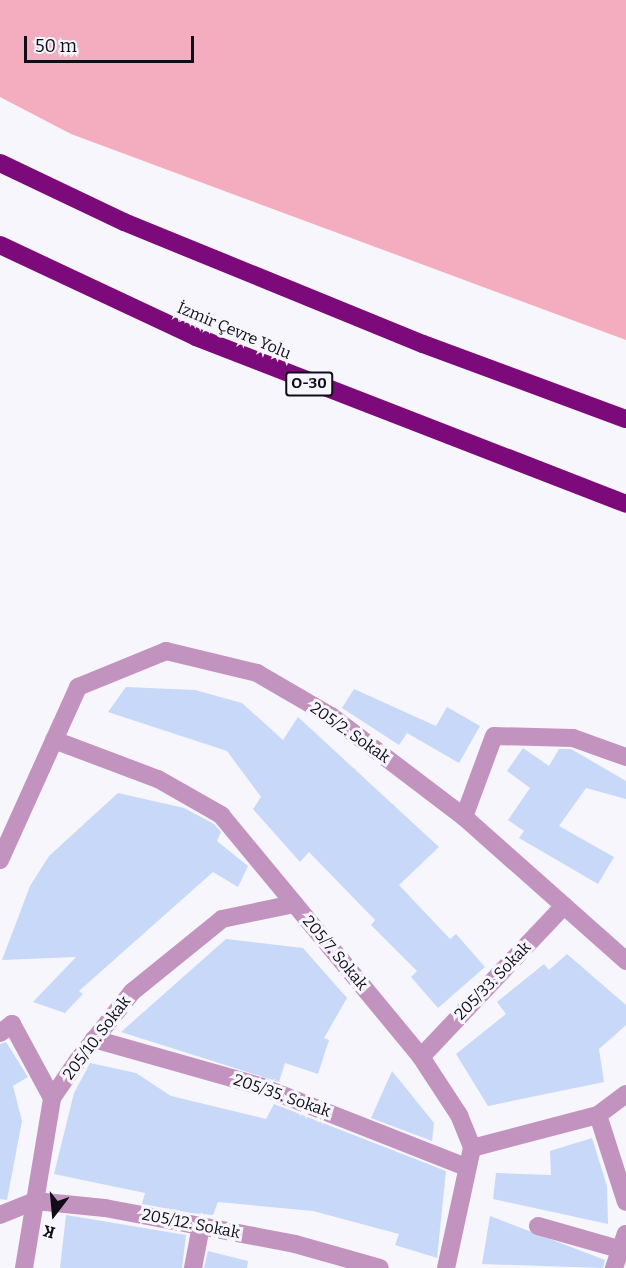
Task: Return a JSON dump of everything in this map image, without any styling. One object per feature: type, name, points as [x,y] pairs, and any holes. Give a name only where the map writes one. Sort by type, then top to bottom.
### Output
[{"type":"highway","points":[[0,163],[157,235],[626,419]]},
{"type":"highway","name":"İzmir Çevre Yolu","points":[[0,245],[196,337],[626,504]]},
{"type":"highway","points":[[0,260],[196,337]]},
{"type":"street","name":"205/2. Sokak","points":[[0,861],[78,687],[166,651],[257,673],[331,716],[464,817],[626,961]]},
{"type":"street","points":[[464,817],[494,736],[573,738],[626,757]]},
{"type":"street","name":"205/7. Sokak","points":[[54,740],[158,779],[221,815],[421,1057],[459,1115],[471,1148]]},
{"type":"street","name":"205/10. Sokak","points":[[24,1268],[52,1098],[94,1039],[132,992],[222,919],[294,904]]},
{"type":"street","name":"205/33. Sokak","points":[[421,1057],[564,906]]},
{"type":"street","points":[[0,1033],[12,1024],[52,1098]]},
{"type":"street","name":"205/35. Sokak","points":[[94,1039],[260,1086],[466,1167]]},
{"type":"street","points":[[446,1268],[471,1148],[598,1115],[626,1094]]},
{"type":"street","points":[[598,1115],[626,1202]]},
{"type":"street","points":[[0,1215],[35,1201]]},
{"type":"street","name":"205/12. Sokak","points":[[35,1201],[201,1226],[380,1268]]},
{"type":"street","points":[[193,1268],[201,1226]]},
{"type":"street","points":[[538,1226],[624,1244],[614,1268]]},
{"type":"shaded area","points":[[0,0],[626,0],[626,340],[71,134],[0,97]]},
{"type":"building","points":[[126,687],[195,690],[242,703],[283,740],[298,717],[439,847],[399,885],[450,939],[456,934],[485,967],[438,1008],[411,977],[417,971],[371,925],[375,920],[309,852],[300,862],[253,809],[261,797],[227,751],[108,712]]},
{"type":"building","points":[[354,689],[436,726],[447,707],[480,726],[459,763],[407,733],[399,745],[342,708]]},
{"type":"building","points":[[523,748],[549,766],[559,749],[571,749],[626,781],[626,799],[586,788],[559,826],[614,857],[598,884],[519,838],[524,831],[508,820],[530,788],[507,771]]},
{"type":"building","points":[[118,793],[184,808],[214,824],[221,832],[217,841],[248,866],[238,887],[213,872],[79,991],[83,994],[65,1013],[33,1002],[76,957],[2,960],[30,886],[49,856]]},
{"type":"building","points":[[226,939],[303,948],[347,998],[324,1038],[329,1040],[318,1074],[285,1063],[279,1082],[121,1032]]},
{"type":"building","points":[[567,954],[626,1005],[626,1025],[599,1049],[604,1082],[488,1106],[456,1054],[506,1014],[497,1002],[544,964],[549,970]]},
{"type":"building","points":[[6,1042],[28,1077],[13,1086],[22,1121],[7,1200],[0,1199],[0,1044]]},
{"type":"building","points":[[90,1063],[136,1073],[171,1096],[266,1119],[274,1104],[446,1171],[437,1258],[395,1245],[399,1234],[313,1211],[218,1202],[213,1215],[191,1213],[142,1204],[145,1193],[54,1174],[74,1093]]},
{"type":"building","points":[[392,1071],[434,1123],[432,1141],[371,1118]]},
{"type":"building","points":[[592,1138],[607,1186],[608,1224],[493,1199],[496,1173],[551,1175],[550,1151]]},
{"type":"building","points":[[66,1215],[186,1235],[182,1268],[60,1268]]},
{"type":"building","points":[[490,1216],[605,1260],[603,1268],[482,1264]]},
{"type":"building","points":[[208,1251],[248,1261],[247,1268],[204,1268]]}]
